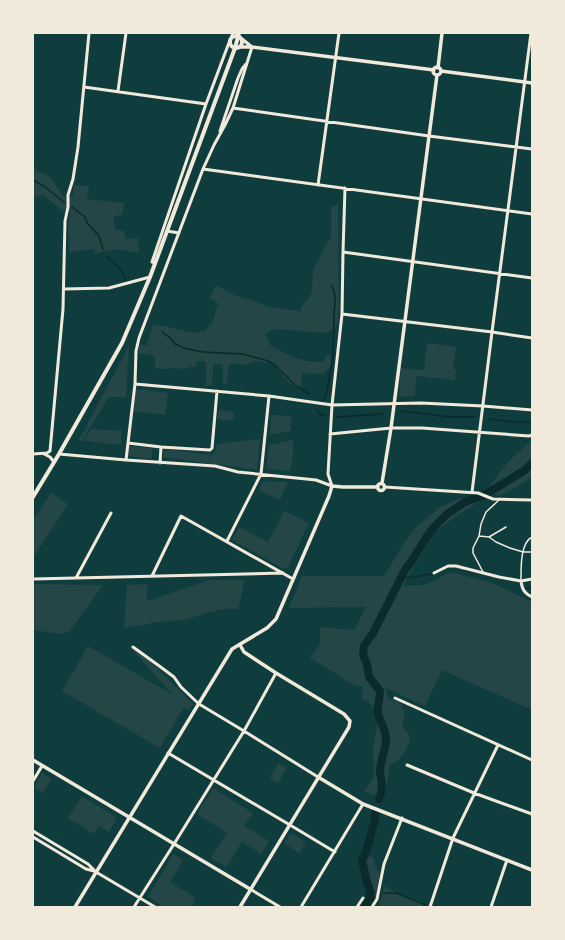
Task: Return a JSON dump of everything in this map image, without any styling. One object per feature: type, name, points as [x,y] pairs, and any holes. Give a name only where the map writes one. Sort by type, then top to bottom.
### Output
[{"type":"main road","points":[[234,36],[240,36],[243,43],[241,47],[235,48],[230,44],[231,39],[234,36]]},
{"type":"main road","points":[[33,497],[122,343],[150,277],[240,36]]},
{"type":"street","points":[[33,454],[47,453],[50,451],[64,289],[65,221],[68,207],[68,195],[78,147],[89,33]]},
{"type":"street","points":[[118,91],[126,33]]},
{"type":"street","points":[[155,263],[152,262],[206,104],[233,33]]},
{"type":"street","points":[[318,185],[340,33]]},
{"type":"street","points":[[438,68],[442,33]]},
{"type":"street","points":[[472,492],[531,33]]},
{"type":"street","points":[[240,36],[252,47]]},
{"type":"street","points":[[241,47],[252,47],[434,70],[435,68],[438,68]]},
{"type":"street","points":[[218,136],[226,125],[233,108],[252,47]]},
{"type":"street","points":[[126,460],[135,384],[136,351],[139,338],[160,279],[203,169],[218,136],[238,78],[246,64]]},
{"type":"street","points":[[438,68],[441,69],[441,71],[532,83]]},
{"type":"street","points":[[434,70],[434,74],[437,75]]},
{"type":"street","points":[[378,487],[379,484],[382,483],[391,428],[437,75],[440,74],[441,71]]},
{"type":"street","points":[[84,87],[206,104]]},
{"type":"street","points":[[233,108],[532,149]]},
{"type":"street","points":[[203,169],[532,214]]},
{"type":"street","points":[[75,907],[232,649],[267,628],[276,619],[329,496],[332,486],[328,474],[332,405],[342,314],[345,188]]},
{"type":"street","points":[[167,231],[179,233]]},
{"type":"street","points":[[343,252],[532,277]]},
{"type":"street","points":[[64,289],[108,288],[150,277]]},
{"type":"street","points":[[342,314],[532,338]]},
{"type":"street","points":[[135,384],[268,396],[332,405],[421,403],[532,410]]},
{"type":"street","points":[[128,443],[210,450],[212,448],[217,392]]},
{"type":"street","points":[[227,541],[261,474],[268,396]]},
{"type":"street","points":[[330,434],[391,428],[422,428],[532,435]]},
{"type":"street","points":[[160,463],[161,447]]},
{"type":"street","points":[[42,453],[50,457],[54,462]]},
{"type":"street","points":[[59,454],[160,463],[215,466],[238,472],[316,480],[332,486],[342,487],[378,487],[381,490],[384,490],[385,487],[472,492],[480,493],[493,499],[532,500]]},
{"type":"street","points":[[382,483],[385,487]]},
{"type":"street","points":[[76,578],[111,513]]},
{"type":"street","points":[[152,576],[181,516],[293,579]]},
{"type":"street","points":[[434,573],[448,566],[456,566],[521,581],[532,579]]},
{"type":"street","points":[[33,579],[282,573]]},
{"type":"street","points":[[521,581],[524,591],[532,597]]},
{"type":"street","points":[[240,645],[244,652],[344,714],[350,721],[349,727],[240,907]]},
{"type":"street","points":[[133,647],[174,677],[181,687],[199,704],[244,730],[363,804],[532,870]]},
{"type":"street","points":[[134,907],[244,730],[276,673]]},
{"type":"street","points":[[395,698],[532,760]]},
{"type":"street","points":[[430,907],[453,838],[498,745]]},
{"type":"street","points":[[168,753],[335,852]]},
{"type":"street","points":[[33,760],[280,907]]},
{"type":"street","points":[[407,765],[474,793],[532,814]]},
{"type":"street","points":[[33,781],[42,766]]},
{"type":"street","points":[[301,907],[363,804]]},
{"type":"street","points":[[372,907],[377,899],[384,864],[402,818]]},
{"type":"street","points":[[96,872],[88,864],[34,831],[33,837],[52,849],[86,869],[96,872],[155,907]]},
{"type":"street","points":[[52,849],[55,844]]},
{"type":"street","points":[[70,859],[72,855]]},
{"type":"street","points":[[491,907],[507,860]]},
{"type":"street","points":[[357,907],[363,898]]},
{"type":"lane","points":[[484,573],[473,553],[473,548],[479,536],[481,524],[486,512],[500,499]]},
{"type":"lane","points":[[489,537],[506,527]]},
{"type":"lane","points":[[479,536],[489,537],[502,545],[523,552],[532,552]]},
{"type":"lane","points":[[521,581],[521,565],[525,543],[532,537]]},
{"type":"shaded area","points":[[33,166],[38,171],[50,177],[64,197],[73,196],[74,185],[89,186],[87,199],[124,203],[122,215],[113,216],[116,230],[124,231],[125,239],[138,238],[139,253],[117,250],[95,254],[94,249],[69,252],[68,223],[70,213],[67,207],[64,212],[43,195],[33,198]]},
{"type":"shaded area","points":[[338,205],[339,306],[338,321],[335,328],[327,333],[273,329],[265,334],[271,346],[295,358],[312,362],[322,362],[329,354],[331,366],[323,374],[302,373],[300,391],[285,379],[273,363],[253,361],[246,365],[229,363],[227,384],[223,384],[223,365],[215,364],[213,366],[212,385],[206,386],[206,362],[198,361],[195,367],[189,367],[186,369],[155,368],[155,356],[138,353],[140,344],[150,346],[147,344],[153,325],[195,333],[205,331],[213,321],[218,303],[210,298],[216,285],[236,296],[268,307],[300,311],[302,305],[310,297],[312,290],[313,270],[331,236],[331,207]]},
{"type":"shaded area","points":[[427,343],[456,347],[453,368],[456,369],[455,380],[416,376],[415,396],[399,397],[401,368],[424,370]]},
{"type":"shaded area","points":[[129,346],[126,397],[109,397],[82,441],[79,440]]},
{"type":"shaded area","points":[[136,389],[168,393],[165,415],[133,411]]},
{"type":"shaded area","points":[[219,410],[234,412],[233,421],[217,419]]},
{"type":"shaded area","points":[[271,415],[291,416],[291,431],[270,435]]},
{"type":"shaded area","points":[[91,429],[122,431],[121,445],[84,441]]},
{"type":"shaded area","points":[[260,439],[257,470],[163,457],[164,449],[214,455],[217,444]]},
{"type":"shaded area","points":[[293,440],[293,455],[290,471],[266,469],[269,445]]},
{"type":"shaded area","points":[[532,440],[532,476],[516,488],[497,496],[488,488],[507,463]]},
{"type":"shaded area","points":[[128,446],[153,448],[151,459],[127,456]]},
{"type":"shaded area","points":[[263,481],[288,482],[280,500],[259,490]]},
{"type":"shaded area","points":[[51,493],[68,504],[33,558],[33,520]]},
{"type":"shaded area","points":[[461,498],[480,501],[437,530],[428,541],[403,586],[425,585],[450,572],[490,582],[532,602],[532,710],[442,670],[425,706],[386,688],[388,699],[400,702],[405,713],[402,726],[410,739],[407,749],[403,755],[389,766],[388,782],[383,797],[364,792],[374,776],[373,747],[378,722],[376,711],[369,702],[361,699],[363,686],[356,686],[310,658],[320,643],[320,627],[354,630],[366,607],[289,608],[302,576],[384,576],[406,540],[417,526],[440,507]]},
{"type":"shaded area","points":[[284,511],[309,523],[288,567],[284,569],[232,540],[239,527],[268,542]]},
{"type":"shaded area","points":[[209,580],[245,580],[238,609],[217,610],[183,620],[158,622],[124,628],[127,585],[147,584],[147,601]]},
{"type":"shaded area","points":[[33,585],[103,585],[69,632],[61,634],[33,630]]},
{"type":"shaded area","points":[[128,645],[153,664],[193,704],[188,711],[184,707],[160,748],[62,691],[88,646],[173,695]]},
{"type":"shaded area","points":[[279,763],[287,768],[278,783],[270,778]]},
{"type":"shaded area","points":[[42,773],[51,779],[43,793],[34,788]]},
{"type":"shaded area","points":[[213,788],[253,813],[244,826],[269,841],[261,854],[242,842],[226,867],[211,858],[227,833],[197,814]]},
{"type":"shaded area","points":[[82,796],[117,818],[109,832],[99,826],[94,834],[68,818]]},
{"type":"shaded area","points":[[291,833],[306,842],[299,853],[284,843]]},
{"type":"shaded area","points":[[173,854],[183,860],[170,882],[196,898],[191,907],[164,907],[148,897]]},
{"type":"shaded area","points":[[368,856],[374,859],[376,867],[380,872],[377,897],[375,897],[366,869],[365,860]]},
{"type":"shaded area","points":[[384,886],[420,901],[423,903],[423,907],[377,907],[381,899]]},
{"type":"waterway","points":[[33,180],[45,187],[65,203]]},
{"type":"waterway","points":[[72,207],[85,217],[87,223],[99,236],[103,249]]},
{"type":"waterway","points":[[107,256],[121,270],[125,280]]},
{"type":"waterway","points":[[323,401],[327,392],[333,356],[335,296],[332,285]]},
{"type":"waterway","points":[[162,332],[175,344],[184,348],[203,352],[243,354],[268,361],[275,365],[296,386],[309,394]]},
{"type":"waterway","points":[[317,409],[319,413],[325,416]]},
{"type":"waterway","points":[[401,411],[450,417],[475,417]]},
{"type":"waterway","points":[[336,417],[384,414]]},
{"type":"waterway","points":[[489,419],[513,422],[532,422]]},
{"type":"waterway","points":[[379,799],[382,788],[380,767],[386,744],[386,736],[378,713],[380,691],[369,677],[367,664],[363,655],[364,646],[373,633],[405,570],[434,527],[447,514],[465,502],[484,495],[525,470],[532,463]]},
{"type":"waterway","points":[[465,570],[473,572]]},
{"type":"waterway","points":[[401,577],[409,578],[433,574]]},
{"type":"waterway","points":[[527,588],[532,589]]},
{"type":"waterway","points":[[364,907],[371,898],[362,861],[374,825],[376,812]]},
{"type":"waterway","points":[[370,892],[375,892]]},
{"type":"waterway","points":[[383,893],[396,893],[426,905]]}]
